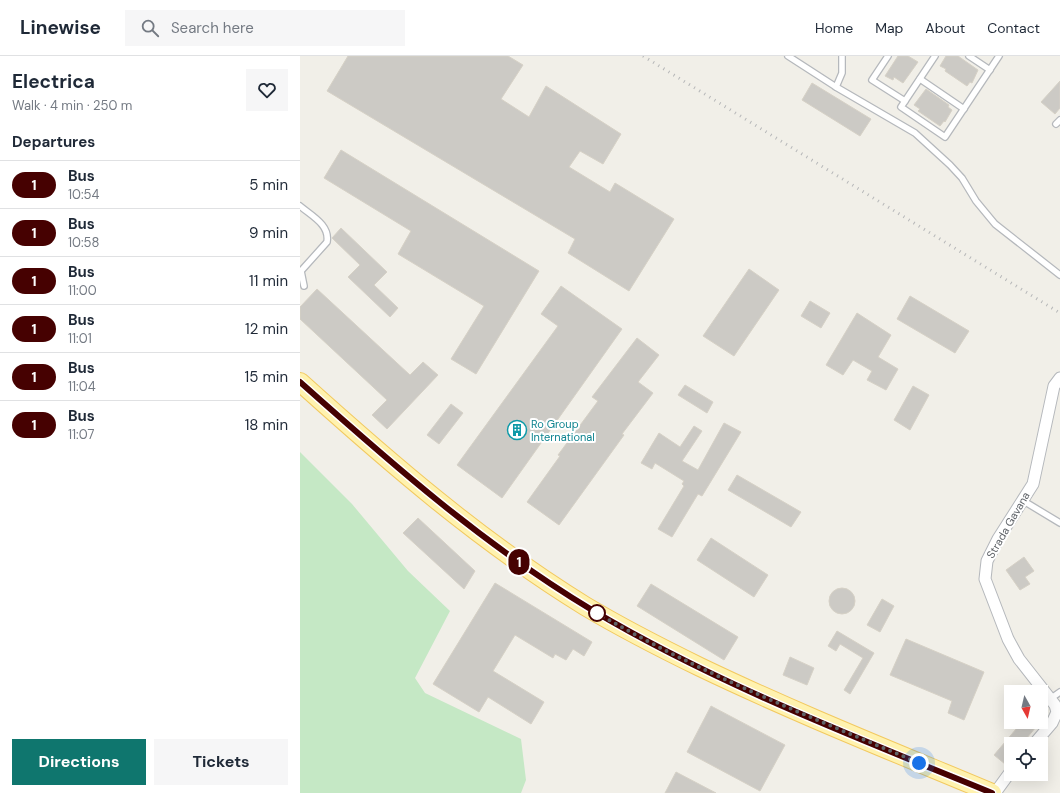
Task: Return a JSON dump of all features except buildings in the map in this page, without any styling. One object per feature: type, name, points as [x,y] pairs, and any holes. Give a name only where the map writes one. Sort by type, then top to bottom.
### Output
[{"type":"main road","points":[[300,382],[402,472],[449,510],[532,571],[589,608],[662,648],[736,684],[798,712],[992,793]]},
{"type":"street","name":"Strada Gavana","points":[[1040,737],[1052,724],[1058,714],[1050,699],[1019,659],[1008,639],[985,579],[987,561],[1032,484],[1054,386],[1060,378]]},
{"type":"street","points":[[995,793],[1004,781]]},
{"type":"lane","points":[[788,56],[836,87],[915,133],[962,178],[976,201],[995,224],[1060,275]]},
{"type":"lane","points":[[836,87],[842,73],[842,56]]},
{"type":"lane","points":[[888,56],[872,80],[905,101]]},
{"type":"lane","points":[[935,56],[901,107],[946,137],[999,56]]},
{"type":"lane","points":[[970,56],[990,70]]},
{"type":"lane","points":[[920,80],[964,109]]},
{"type":"lane","points":[[300,206],[324,226],[327,238],[327,242],[301,271],[304,286]]},
{"type":"lane","points":[[1022,500],[1060,523]]},
{"type":"lane","points":[[1050,699],[1060,692]]},
{"type":"green space","points":[[300,452],[352,504],[408,571],[450,611],[415,678],[425,693],[521,739],[526,780],[521,793],[300,793]]},
{"type":"railway","points":[[643,56],[1060,313]]},
{"type":"bus line","name":"1","points":[[300,382],[402,472],[449,510],[496,546],[591,610],[662,648],[729,681],[798,712],[992,793]]},
{"type":"place","name":"Ro Group International","points":[[517,430]]},
{"type":"route","points":[[597,613],[662,648],[729,681],[919,763]]}]
